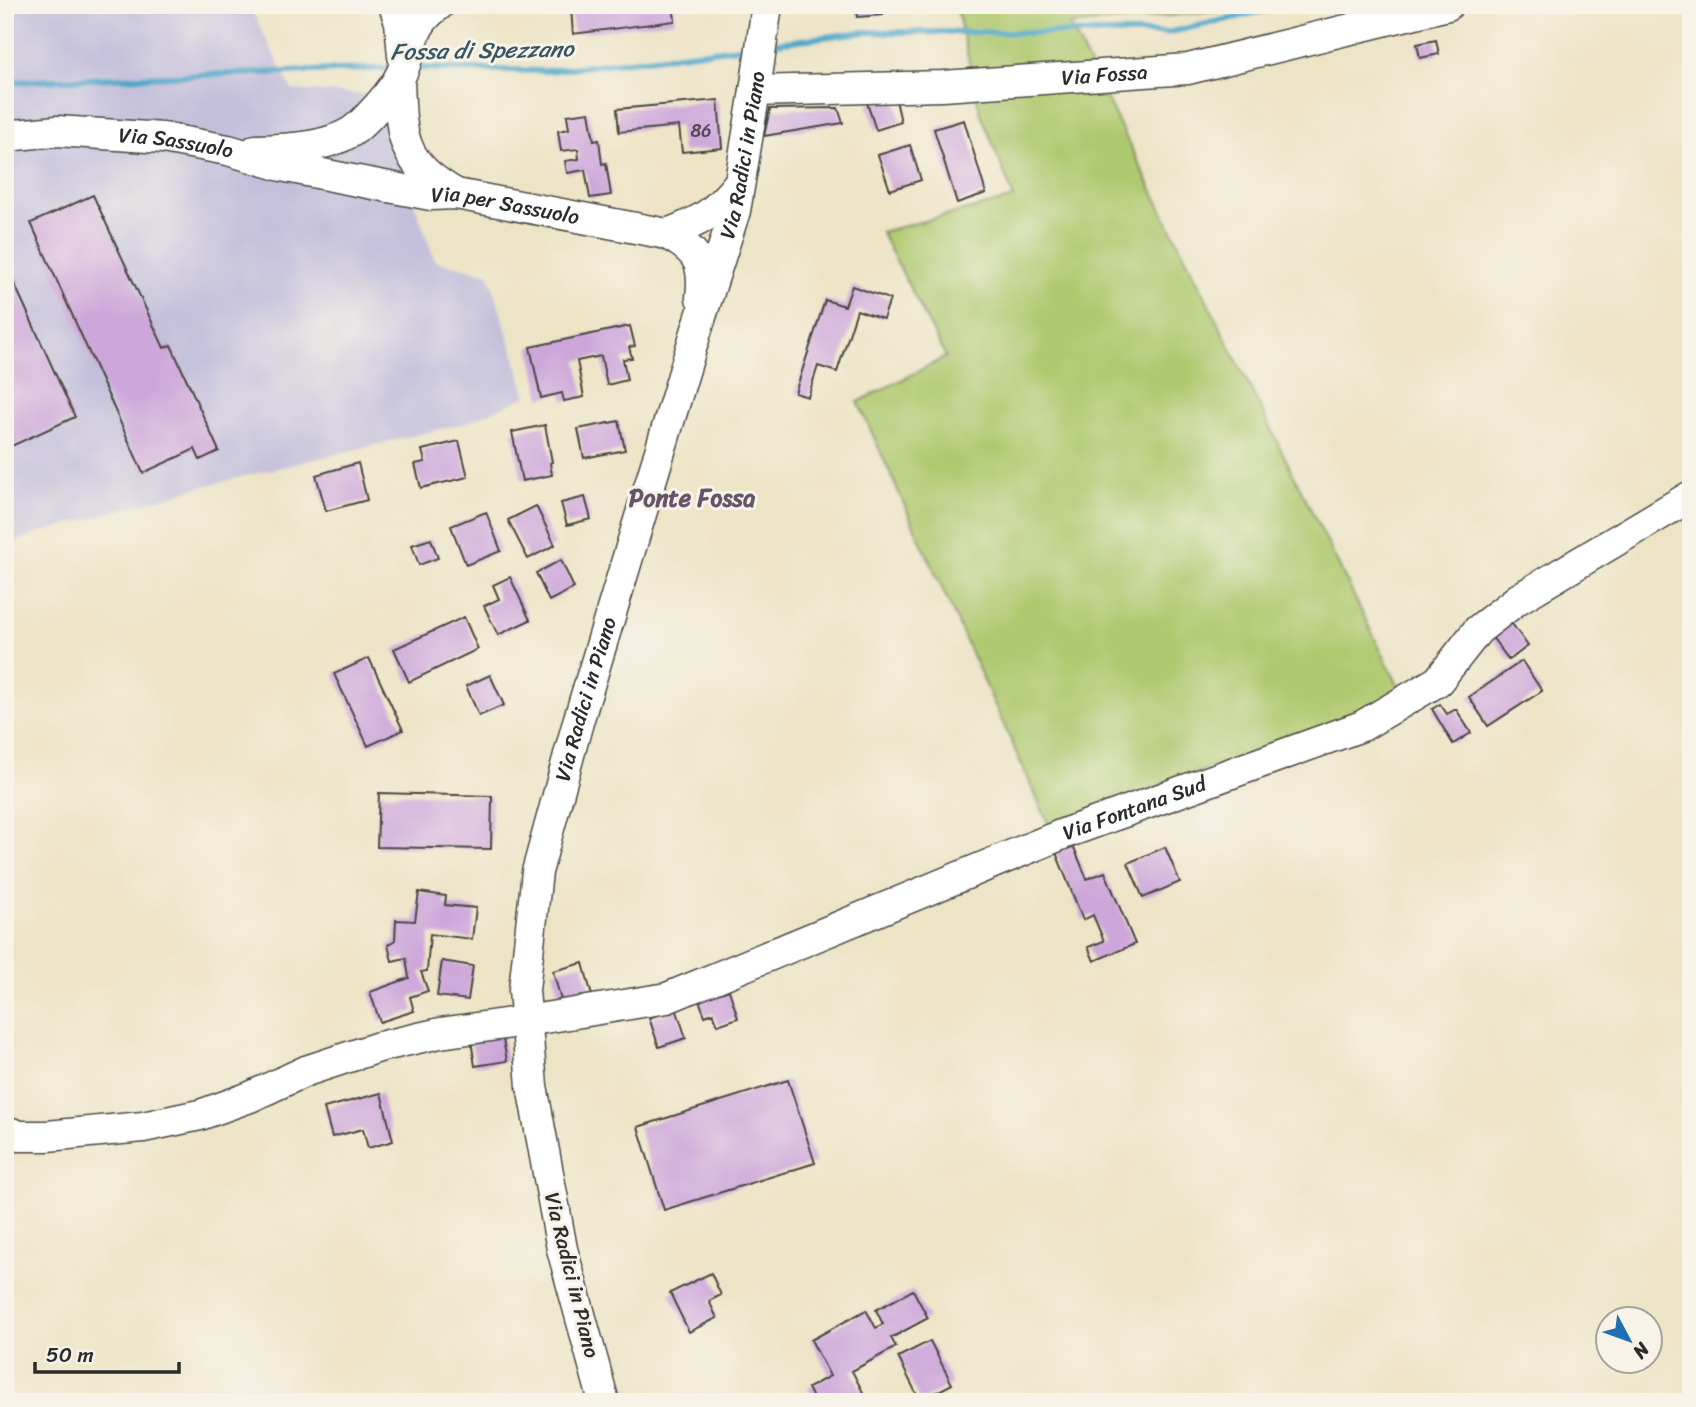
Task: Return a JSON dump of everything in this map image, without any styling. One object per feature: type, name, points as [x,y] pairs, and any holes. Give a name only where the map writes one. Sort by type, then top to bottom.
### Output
[{"type":"street","points":[[439,5],[403,24],[397,85],[404,139],[411,153],[429,178],[456,194]]},
{"type":"street","name":"Via Fossa","points":[[755,91],[943,86],[1188,69],[1448,5]]},
{"type":"street","name":"Via Radici in Piano","points":[[604,1402],[562,1249],[532,1086],[524,990],[537,872],[578,722],[696,330],[735,211],[759,61],[760,13]]},
{"type":"street","points":[[228,150],[284,149],[334,140],[364,122],[397,85]]},
{"type":"street","name":"Via Sassuolo","points":[[5,136],[57,131],[163,138],[228,150],[282,166],[342,178]]},
{"type":"street","name":"Via per Sassuolo","points":[[342,178],[431,195],[456,194],[667,234]]},
{"type":"street","points":[[667,234],[716,210],[739,183]]},
{"type":"street","points":[[667,234],[687,245],[699,260],[703,279],[696,330]]},
{"type":"street","name":"Via Fontana Sud","points":[[5,1131],[20,1136],[47,1136],[143,1127],[200,1115],[250,1097],[306,1071],[379,1048],[440,1033],[667,999],[1063,834],[1362,726],[1438,681],[1478,630],[1518,599],[1691,496]]},
{"type":"shaded area","points":[[5,5],[249,5],[292,90],[376,95],[435,261],[489,274],[527,396],[466,423],[204,486],[32,535],[5,547]]},
{"type":"green space","points":[[956,5],[1288,5],[1070,25],[1405,699],[1049,825],[858,402],[946,357],[881,232],[1014,198],[980,111]]},
{"type":"building","points":[[598,5],[673,5],[675,21],[573,34],[571,9]]},
{"type":"building","points":[[856,5],[882,5],[883,15],[857,17]]},
{"type":"building","points":[[1436,40],[1439,54],[1420,58],[1417,44]]},
{"type":"building","points":[[718,100],[722,148],[682,152],[679,126],[619,132],[617,109]]},
{"type":"building","points":[[896,100],[901,122],[876,130],[867,103]]},
{"type":"building","points":[[838,108],[843,123],[764,136],[770,109]]},
{"type":"building","points":[[589,112],[594,141],[599,140],[602,164],[606,163],[611,195],[590,198],[585,170],[567,173],[565,161],[579,159],[578,149],[561,151],[558,131],[569,129],[567,115]]},
{"type":"building","points":[[964,120],[986,193],[957,203],[934,129]]},
{"type":"building","points":[[910,145],[921,180],[890,190],[878,155]]},
{"type":"building","points":[[93,195],[164,348],[171,345],[219,451],[200,460],[195,449],[143,473],[31,223]]},
{"type":"building","points":[[5,263],[75,417],[5,449]]},
{"type":"building","points":[[852,286],[890,299],[883,319],[857,310],[837,372],[818,366],[808,397],[795,393],[825,300],[845,306]]},
{"type":"building","points":[[630,326],[635,346],[629,347],[632,358],[623,359],[627,380],[607,385],[601,356],[577,361],[584,397],[564,401],[562,393],[541,398],[530,347]]},
{"type":"building","points":[[619,421],[625,450],[584,458],[578,429]]},
{"type":"building","points":[[545,425],[552,475],[522,481],[512,432]]},
{"type":"building","points":[[459,441],[468,477],[421,488],[415,464],[425,462],[422,450]]},
{"type":"building","points":[[358,463],[367,500],[326,511],[316,475]]},
{"type":"building","points":[[585,497],[591,519],[567,525],[561,503]]},
{"type":"building","points":[[536,506],[555,545],[528,559],[508,520]]},
{"type":"building","points":[[486,512],[501,551],[466,565],[451,526]]},
{"type":"building","points":[[431,539],[438,558],[419,565],[412,545]]},
{"type":"building","points":[[561,560],[574,588],[549,601],[536,573]]},
{"type":"building","points":[[510,577],[530,620],[498,635],[484,606],[499,599],[493,585]]},
{"type":"building","points":[[1505,614],[1528,646],[1509,660],[1486,629]]},
{"type":"building","points":[[464,617],[478,649],[409,682],[394,649]]},
{"type":"building","points":[[369,658],[403,730],[368,746],[334,674]]},
{"type":"building","points":[[1522,661],[1542,691],[1488,726],[1469,697]]},
{"type":"building","points":[[490,675],[504,705],[479,716],[466,686]]},
{"type":"building","points":[[1440,704],[1447,714],[1456,709],[1471,733],[1453,744],[1432,709]]},
{"type":"building","points":[[379,793],[492,796],[491,849],[377,847]]},
{"type":"building","points":[[1070,838],[1087,879],[1105,872],[1135,944],[1094,961],[1088,947],[1104,941],[1093,915],[1083,920],[1053,845]]},
{"type":"building","points":[[1165,847],[1180,882],[1143,898],[1128,863]]},
{"type":"building","points":[[419,892],[446,896],[445,905],[476,908],[472,939],[430,934],[427,971],[421,972],[428,991],[410,997],[414,1011],[380,1022],[370,992],[409,978],[406,958],[392,961],[388,945],[395,940],[396,920],[415,921]]},
{"type":"building","points":[[442,961],[473,966],[468,1000],[437,996]]},
{"type":"building","points":[[583,963],[592,996],[562,1004],[553,971]]},
{"type":"building","points":[[729,990],[738,1018],[718,1025],[713,1013],[705,1016],[699,1000]]},
{"type":"building","points":[[676,1008],[686,1038],[659,1047],[649,1018]]},
{"type":"building","points":[[501,1029],[507,1061],[475,1066],[470,1034]]},
{"type":"building","points":[[788,1080],[815,1163],[664,1210],[638,1127]]},
{"type":"building","points":[[381,1093],[393,1141],[368,1148],[363,1129],[332,1137],[324,1108]]},
{"type":"building","points":[[711,1273],[721,1295],[709,1301],[717,1318],[689,1332],[670,1293]]},
{"type":"building","points":[[913,1290],[928,1318],[891,1338],[896,1347],[852,1371],[868,1402],[815,1402],[808,1388],[830,1376],[811,1340],[866,1310],[876,1328],[883,1324],[876,1310]]},
{"type":"building","points":[[930,1341],[952,1384],[920,1401],[898,1357]]},
{"type":"waterway","name":"Fossa di Spezzano","points":[[768,44],[864,32],[1166,33],[1291,5]]},
{"type":"waterway","name":"Fossa di Spezzano","points":[[413,68],[547,71],[754,46]]},
{"type":"waterway","name":"Fossa di Spezzano","points":[[5,82],[395,68]]},
{"type":"district","name":"Ponte Fossa","points":[[692,498]]}]
